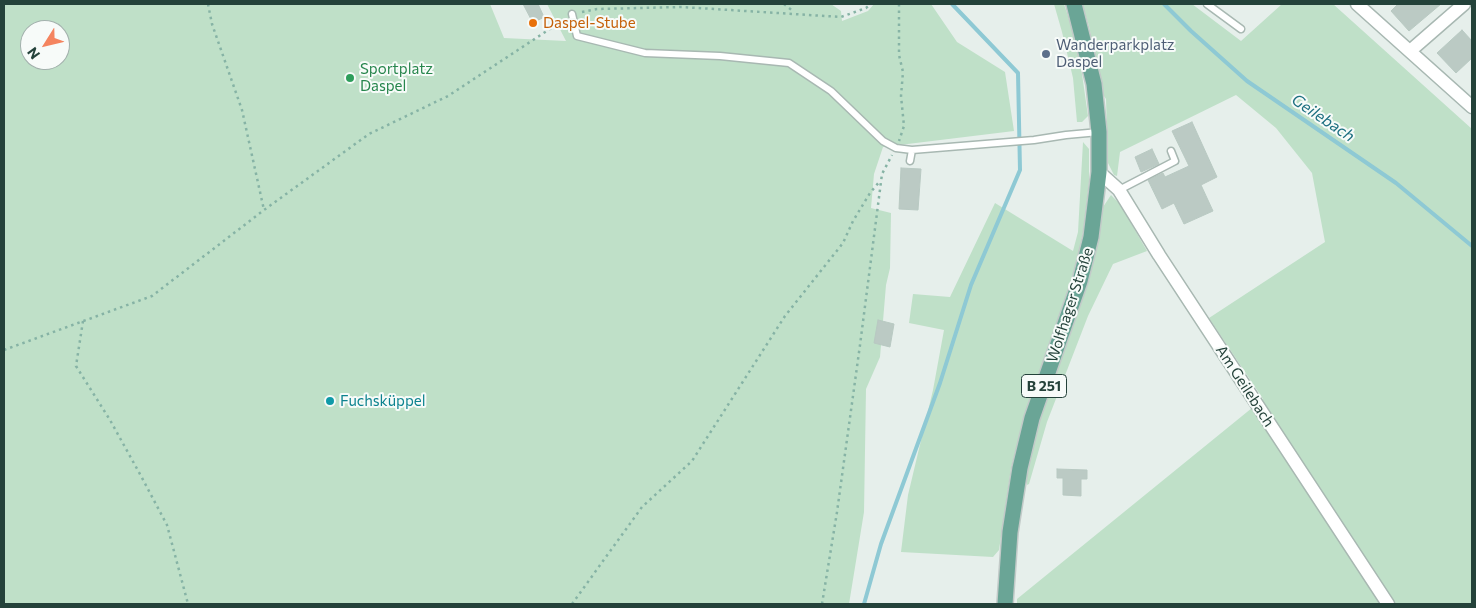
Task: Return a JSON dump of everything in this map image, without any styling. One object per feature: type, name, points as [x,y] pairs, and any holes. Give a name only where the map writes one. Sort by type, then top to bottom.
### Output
[{"type":"main road","name":"Wolfhager Straße","points":[[1005,604],[1010,532],[1020,468],[1032,418],[1080,281],[1091,237],[1099,172],[1099,132],[1094,84],[1074,4]]},
{"type":"street","points":[[1357,4],[1472,107]]},
{"type":"street","points":[[1410,51],[1464,4]]},
{"type":"street","name":"Am Geilebach","points":[[1099,172],[1119,190],[1159,255],[1388,604]]},
{"type":"lane","points":[[1207,4],[1240,30]]},
{"type":"lane","points":[[572,14],[577,36],[645,53],[720,56],[789,63],[831,91],[883,141],[896,148],[912,150],[1034,140],[1099,132]]},
{"type":"lane","points":[[910,161],[912,150]]},
{"type":"lane","points":[[1119,190],[1176,161],[1170,151]]},
{"type":"path","points":[[208,4],[212,24],[242,110],[264,210]]},
{"type":"path","points":[[784,4],[795,13]]},
{"type":"path","points":[[5,349],[152,296],[264,210],[369,134],[448,96],[572,14],[596,9],[682,7],[840,17],[866,8],[871,4]]},
{"type":"path","points":[[822,604],[852,404],[882,174],[896,148],[904,126],[901,96],[903,72],[899,56],[899,4]]},
{"type":"path","points":[[572,604],[642,507],[692,461],[785,316],[843,243],[853,221],[870,193],[881,180]]},
{"type":"path","points":[[84,321],[76,366],[114,428],[167,525],[188,604]]},
{"type":"green space","points":[[4,4],[490,4],[504,38],[566,41],[547,4],[831,4],[841,11],[842,21],[868,11],[874,4],[931,4],[957,42],[1005,72],[1014,131],[883,147],[874,174],[871,208],[891,213],[890,268],[886,285],[880,357],[866,389],[864,512],[849,604],[4,604]]},
{"type":"green space","points":[[1054,4],[1064,4],[1073,31],[1088,116],[1082,122],[1077,122],[1073,78]]},
{"type":"green space","points":[[1082,4],[1192,4],[1241,41],[1282,4],[1333,4],[1472,129],[1472,604],[1017,604],[1017,599],[1263,399],[1209,318],[1325,242],[1312,173],[1276,128],[1236,95],[1120,152],[1117,176],[1114,175],[1108,163],[1106,99],[1102,93],[1089,26]]},
{"type":"green space","points":[[1083,142],[1089,149],[1089,182],[1083,232],[1074,274],[1024,418],[1011,468],[999,550],[993,557],[901,552],[908,495],[933,390],[944,330],[909,323],[913,294],[950,297],[995,203],[1073,251],[1078,232]]},
{"type":"green space","points":[[1111,195],[1120,204],[1147,251],[1113,264],[1088,316],[1047,422],[1029,484],[1027,485],[1026,477],[1040,419],[1089,281],[1103,207]]},
{"type":"building","points":[[523,4],[538,4],[544,17],[533,23]]},
{"type":"building","points":[[1398,4],[1441,4],[1409,31],[1391,11]]},
{"type":"building","points":[[1462,30],[1472,41],[1472,58],[1456,73],[1437,53]]},
{"type":"building","points":[[1192,122],[1217,177],[1201,185],[1213,211],[1184,224],[1174,203],[1162,209],[1148,180],[1163,173],[1165,177],[1189,166],[1172,131]]},
{"type":"building","points":[[1152,149],[1159,164],[1141,172],[1135,157]]},
{"type":"building","points":[[901,168],[921,169],[918,210],[899,209]]},
{"type":"building","points":[[878,320],[894,324],[890,347],[874,343]]},
{"type":"building","points":[[1057,469],[1087,470],[1087,479],[1081,479],[1081,496],[1063,495],[1063,478],[1057,478]]},
{"type":"waterway","points":[[864,604],[881,544],[940,383],[971,285],[1020,170],[1018,73],[952,4]]},
{"type":"waterway","name":"Geilebach","points":[[1164,4],[1247,81],[1396,183],[1472,246]]},
{"type":"place","name":"Daspel-Stube","points":[[533,23]]},
{"type":"place","name":"Wanderparkplatz Daspel","points":[[1046,54]]},
{"type":"place","name":"Sportplatz Daspel","points":[[350,78]]},
{"type":"place","name":"Fuchsküppel","points":[[330,401]]}]
